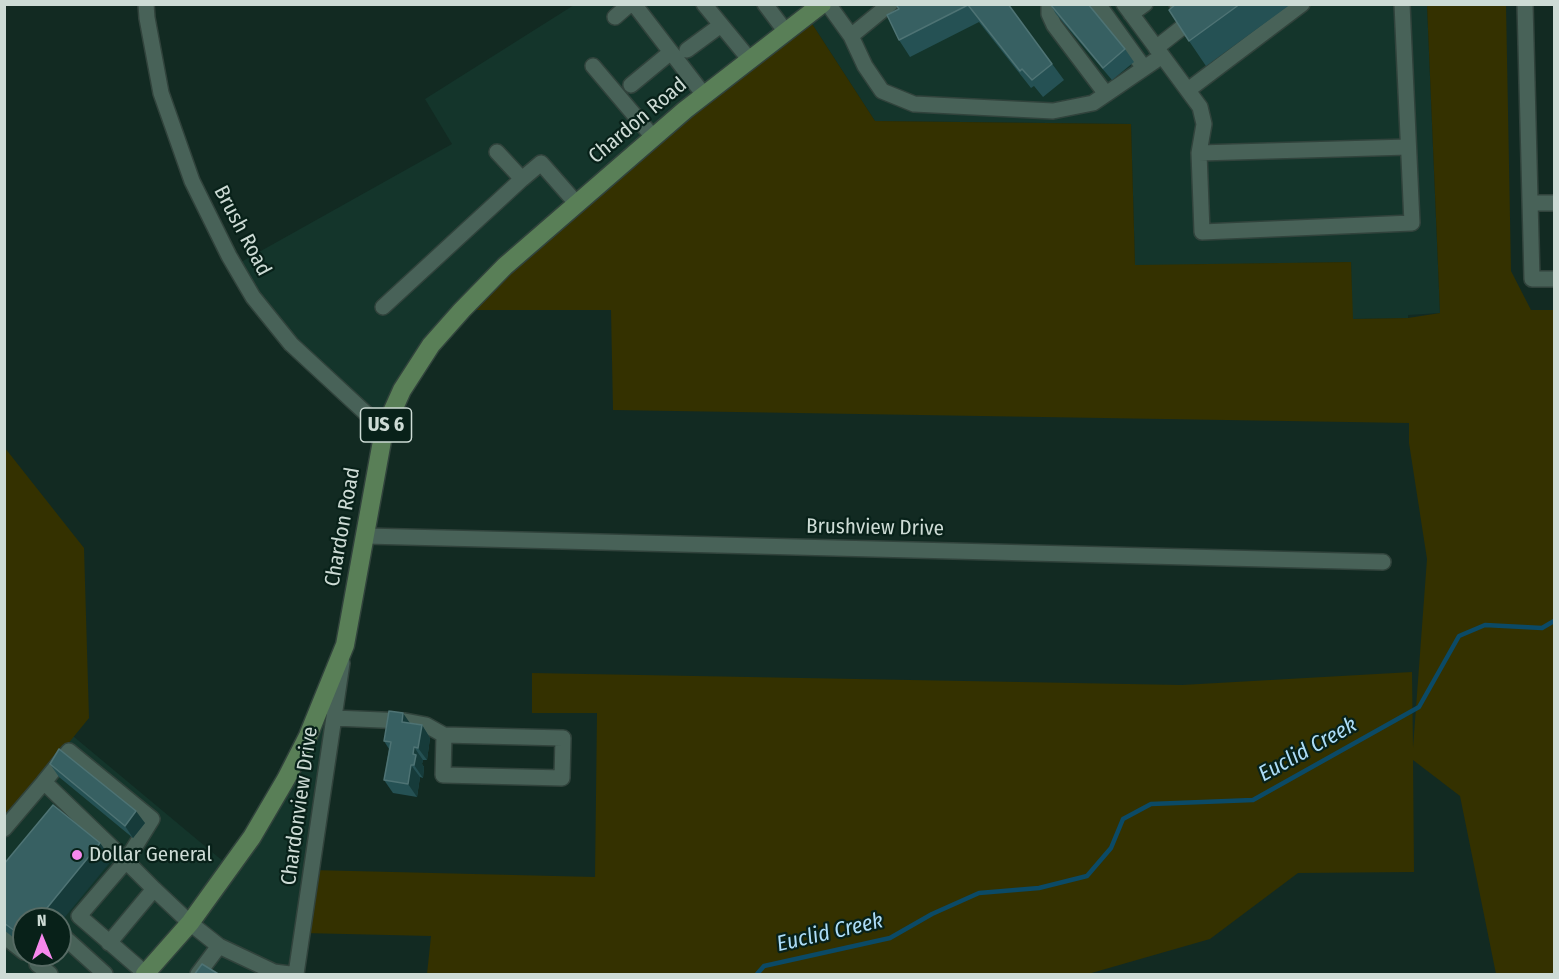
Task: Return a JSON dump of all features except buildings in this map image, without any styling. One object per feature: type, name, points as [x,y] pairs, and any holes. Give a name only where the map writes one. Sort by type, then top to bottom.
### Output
[{"type":"main road","name":"Chardon Road","points":[[146,974],[190,923],[252,837],[308,736],[345,645],[384,429],[402,390],[431,345],[505,267],[653,137],[822,4]]},
{"type":"street","name":"Brush Road","points":[[146,4],[161,93],[192,181],[229,256],[254,297],[291,344],[384,429]]},
{"type":"street","points":[[615,17],[632,4],[704,95]]},
{"type":"street","points":[[704,4],[750,60]]},
{"type":"street","points":[[765,4],[786,32]]},
{"type":"street","points":[[828,4],[851,36],[865,66],[882,91],[914,104],[1053,111],[1093,103],[1144,68],[1189,22],[1177,4]]},
{"type":"street","points":[[851,36],[891,4]]},
{"type":"street","points":[[1049,4],[1049,14],[1054,25],[1106,94]]},
{"type":"street","points":[[1098,4],[1144,68]]},
{"type":"street","points":[[1144,4],[1127,9],[1200,107],[1203,124],[1199,153],[1202,232],[1412,224],[1402,4]]},
{"type":"street","points":[[1188,90],[1302,4]]},
{"type":"street","points":[[1525,4],[1532,279],[1554,279]]},
{"type":"street","points":[[687,50],[721,25]]},
{"type":"street","points":[[631,85],[671,52]]},
{"type":"street","points":[[592,66],[653,137]]},
{"type":"street","points":[[1199,153],[1408,147]]},
{"type":"street","points":[[497,152],[522,180]]},
{"type":"street","points":[[383,307],[542,163],[577,204]]},
{"type":"street","points":[[1530,203],[1554,203]]},
{"type":"street","name":"Brushview Drive","points":[[366,536],[1383,562]]},
{"type":"street","name":"Chardonview Drive","points":[[296,975],[345,645]]},
{"type":"street","points":[[334,718],[405,721],[426,725],[444,735],[563,738],[562,778],[442,775],[444,735]]},
{"type":"street","points":[[4,829],[69,751],[152,819],[126,861],[79,916],[146,974]]},
{"type":"street","points":[[44,782],[190,923],[219,946],[265,971],[290,975]]},
{"type":"street","points":[[109,943],[154,889]]},
{"type":"street","points":[[72,944],[105,975]]},
{"type":"street","points":[[198,975],[219,946]]},
{"type":"shaded area","points":[[574,5],[1427,5],[1440,313],[1408,315],[1408,318],[1352,319],[1351,262],[1135,266],[1131,124],[875,121],[807,16],[462,310],[384,430],[291,344],[234,266],[452,144],[425,99]]},
{"type":"shaded area","points":[[1427,5],[1506,5],[1511,271],[1531,310],[1554,310],[1554,974],[1496,974],[1460,796],[1413,760],[1414,872],[1298,873],[1210,939],[1088,974],[427,974],[431,936],[302,933],[312,870],[595,877],[597,713],[532,713],[532,673],[1182,685],[1412,672],[1413,748],[1427,559],[1409,443],[1409,423],[613,410],[611,310],[462,310],[807,16],[875,121],[1131,124],[1135,265],[1351,262],[1353,319],[1408,318],[1440,313]]},
{"type":"shaded area","points":[[5,448],[84,548],[89,718],[5,821]]},
{"type":"shaded area","points":[[345,645],[296,974],[5,974],[5,821],[73,736],[230,867],[252,837]]},
{"type":"waterway","name":"Euclid Creek","points":[[757,974],[764,966],[890,938],[932,914],[979,893],[1039,888],[1087,876],[1111,848],[1123,819],[1151,804],[1253,800],[1419,707],[1459,636],[1485,625],[1542,628],[1554,621]]},
{"type":"place","name":"Dollar General","points":[[77,855]]}]
